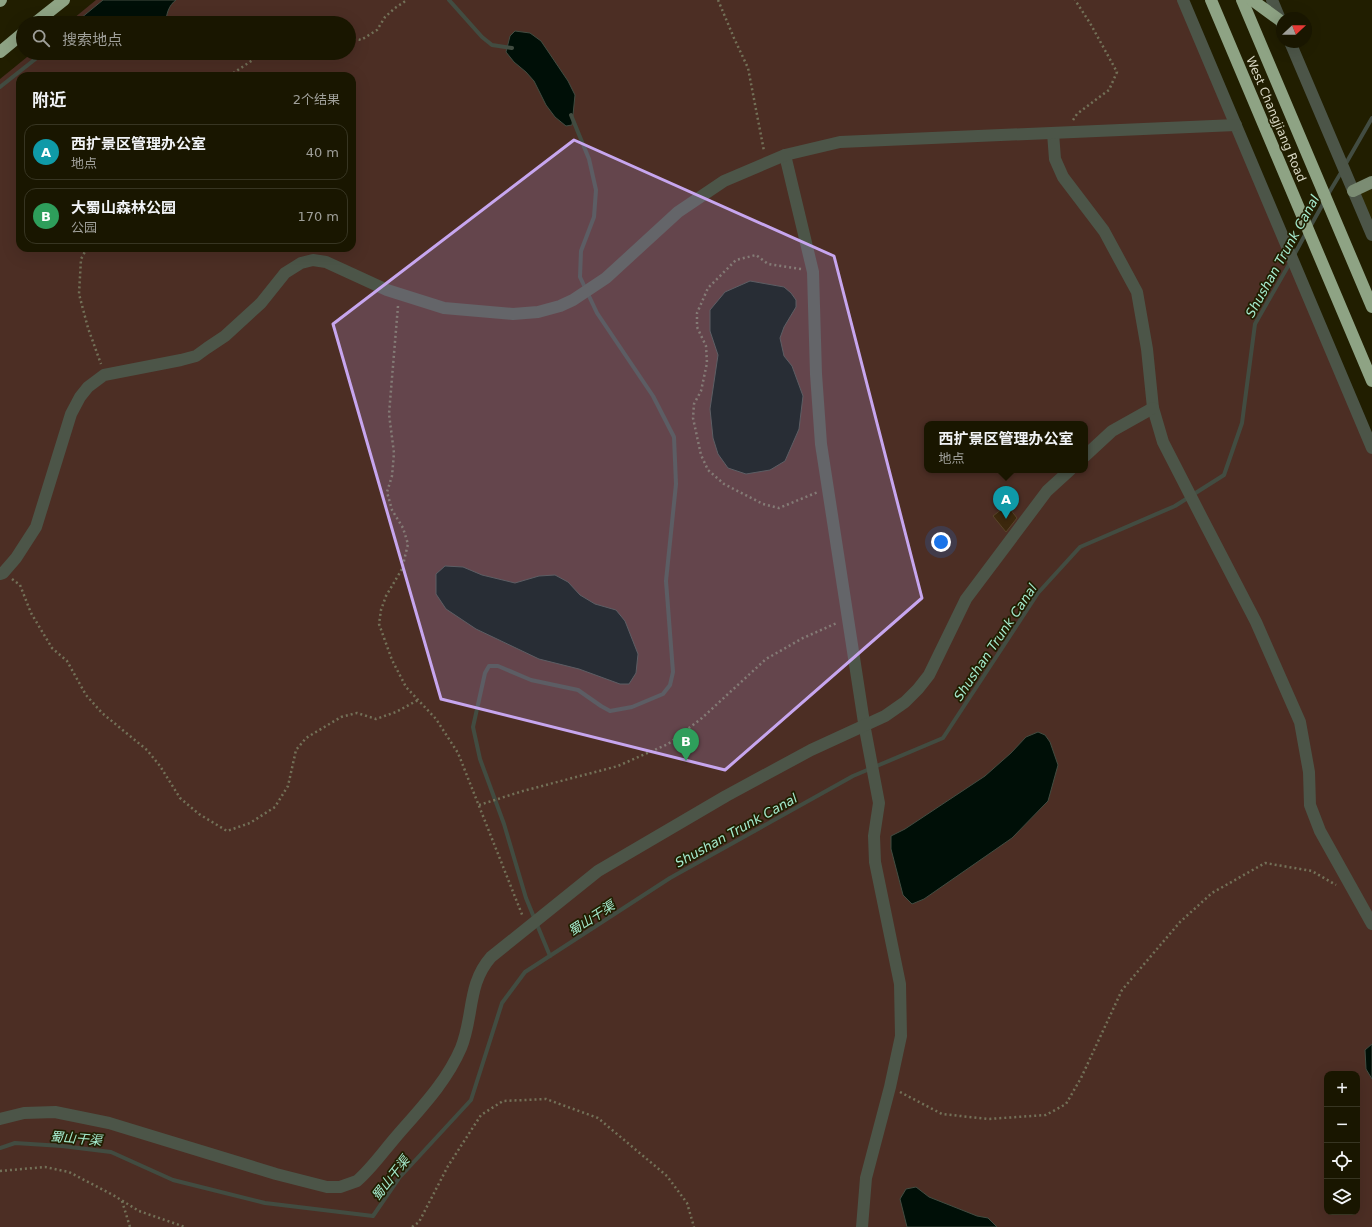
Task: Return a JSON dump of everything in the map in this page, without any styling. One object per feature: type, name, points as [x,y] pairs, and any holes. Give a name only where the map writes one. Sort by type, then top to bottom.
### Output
[{"type":"highway","points":[[44,16],[64,0]]},
{"type":"highway","name":"West Changjiang Road","points":[[1211,0],[1372,381]]},
{"type":"highway","name":"West Changjiang Road","points":[[1242,0],[1372,307]]},
{"type":"highway","points":[[1252,0],[1276,18]]},
{"type":"highway","points":[[0,52],[16,39]]},
{"type":"main road","points":[[1353,191],[1372,182]]},
{"type":"street","points":[[1183,0],[1372,448]]},
{"type":"street","points":[[1272,0],[1277,12]]},
{"type":"street","points":[[1293,48],[1372,235]]},
{"type":"street","points":[[2,573],[16,558],[36,527],[71,414],[80,397],[88,387],[104,375],[196,356],[225,336],[261,303],[285,273],[302,263],[313,260],[326,262],[387,290],[444,308],[513,314],[538,312],[560,306],[606,278],[678,212],[724,181],[785,155],[840,142],[1236,125]]},
{"type":"street","points":[[1057,133],[1055,159],[1063,177],[1104,232],[1137,292],[1148,349],[1153,408],[1163,442],[1256,622],[1300,722],[1309,772],[1310,805],[1320,831],[1372,924]]},
{"type":"street","points":[[785,155],[813,272],[816,374],[821,444],[865,727],[879,803],[874,836],[875,862],[900,984],[901,1036],[890,1087],[866,1178],[862,1227]]},
{"type":"street","points":[[1088,453],[1112,431],[1153,408]]},
{"type":"street","points":[[0,1119],[24,1113],[55,1112],[109,1123],[276,1174],[313,1183],[340,1187],[350,1184],[360,1178],[441,1084],[465,1037],[477,980],[483,966],[491,957],[598,871],[726,796],[811,750],[865,727],[905,702],[929,675],[966,599],[1047,491],[1067,473]]},
{"type":"path","points":[[356,39],[362,40],[377,30],[385,17],[407,0]]},
{"type":"path","points":[[718,0],[748,68],[767,163]]},
{"type":"path","points":[[1057,133],[1077,114],[1109,90],[1117,72],[1090,23],[1075,0]]},
{"type":"path","points":[[235,72],[253,60]]},
{"type":"path","points":[[85,252],[81,259],[79,294],[88,328],[104,375]]},
{"type":"path","points":[[813,272],[768,264],[756,256],[736,260],[708,288],[697,313],[697,327],[706,346],[707,363],[701,391],[694,404],[693,418],[701,455],[708,470],[724,484],[763,504],[779,508],[828,488]]},
{"type":"path","points":[[399,294],[389,414],[394,453],[392,476],[387,492],[392,510],[403,528],[408,544],[402,569],[386,596],[381,610],[379,624],[392,660],[406,687],[436,719],[458,754],[529,927]]},
{"type":"path","points":[[2,573],[20,585],[31,613],[48,642],[52,648],[67,661],[86,695],[102,713],[147,750],[160,766],[180,798],[200,814],[227,831],[250,823],[275,807],[288,786],[296,750],[306,738],[341,717],[357,713],[376,719],[396,712],[418,700]]},
{"type":"path","points":[[479,805],[618,766],[668,744],[702,718],[766,659],[803,638],[848,618]]},
{"type":"path","points":[[890,1087],[942,1114],[988,1119],[1046,1115],[1066,1104],[1081,1078],[1122,990],[1180,922],[1212,892],[1265,863],[1312,871],[1337,885],[1340,891]]},
{"type":"path","points":[[412,1227],[419,1222],[448,1166],[481,1115],[503,1101],[546,1099],[598,1118],[667,1176],[687,1203],[694,1227]]},
{"type":"path","points":[[0,1171],[45,1167],[70,1172],[138,1211],[185,1227]]},
{"type":"path","points":[[122,1201],[130,1227]]},
{"type":"highlighted area","points":[[574,140],[834,256],[922,598],[725,770],[441,699],[333,324]]},
{"type":"shaded area","points":[[96,0],[1183,0],[1372,448],[1372,1227],[0,1227],[0,79],[23,60],[356,60],[356,16],[77,16]]},
{"type":"shaded area","points":[[103,0],[176,0],[171,4],[167,16],[84,16]]},
{"type":"shaded area","points":[[515,31],[530,33],[541,41],[568,81],[575,95],[572,125],[566,126],[555,117],[546,105],[534,81],[506,52],[510,36]]},
{"type":"shaded area","points":[[1372,182],[1372,235],[1353,191]]},
{"type":"shaded area","points":[[750,281],[784,287],[796,300],[796,307],[784,327],[780,338],[784,356],[792,366],[803,396],[799,429],[785,461],[770,470],[746,474],[728,468],[718,454],[713,438],[710,409],[718,355],[710,331],[710,310],[725,292]]},
{"type":"shaded area","points":[[445,566],[463,567],[482,575],[515,583],[539,576],[555,575],[568,582],[580,595],[595,604],[616,610],[625,621],[638,654],[636,673],[629,684],[620,684],[579,669],[539,659],[476,629],[446,609],[436,594],[436,574]]},
{"type":"shaded area","points":[[1038,732],[1045,735],[1050,742],[1058,765],[1048,801],[1012,838],[924,899],[912,904],[903,895],[891,849],[891,836],[905,829],[985,776],[1011,753],[1026,737]]},
{"type":"shaded area","points":[[1372,1044],[1372,1079],[1366,1069],[1365,1050]]},
{"type":"shaded area","points":[[916,1187],[929,1197],[977,1216],[988,1218],[997,1227],[907,1227],[900,1199],[906,1189]]},
{"type":"building","points":[[1007,505],[1017,518],[1006,532],[993,516]]},
{"type":"waterway","points":[[449,0],[482,37],[492,45],[512,48]]},
{"type":"waterway","points":[[19,72],[34,60]]},
{"type":"waterway","points":[[0,87],[16,74]]},
{"type":"waterway","points":[[550,956],[526,898],[504,824],[480,759],[473,727],[485,673],[489,666],[498,666],[531,680],[578,690],[610,711],[632,707],[663,694],[670,685],[673,672],[666,581],[676,484],[674,437],[653,396],[597,313],[580,277],[581,251],[594,217],[596,190],[589,159],[571,115]]},
{"type":"waterway","name":"Shushan Trunk Canal","points":[[1345,165],[1372,118]]},
{"type":"waterway","name":"Shushan Trunk Canal","points":[[1327,196],[1342,171]]},
{"type":"waterway","name":"Shushan Trunk Canal","points":[[1310,227],[1324,202]]},
{"type":"waterway","name":"Shushan Trunk Canal","points":[[1294,255],[1306,233]]},
{"type":"waterway","name":"Shushan Trunk Canal","points":[[0,1148],[15,1143],[62,1146],[111,1152],[173,1180],[265,1203],[373,1216],[399,1178],[471,1100],[502,1003],[525,972],[670,878],[853,776],[943,738],[1038,593],[1080,547],[1175,506],[1224,475],[1242,423],[1255,324],[1291,261]]},
{"type":"place","name":"西扩景区管理办公室","points":[[1006,519]]},
{"type":"place","name":"大蜀山森林公园","points":[[686,761]]},
{"type":"water label","name":"蜀山干渠","points":[[591,918]]},
{"type":"water label","name":"蜀山干渠","points":[[76,1138]]},
{"type":"water label","name":"蜀山干渠","points":[[390,1178]]}]
